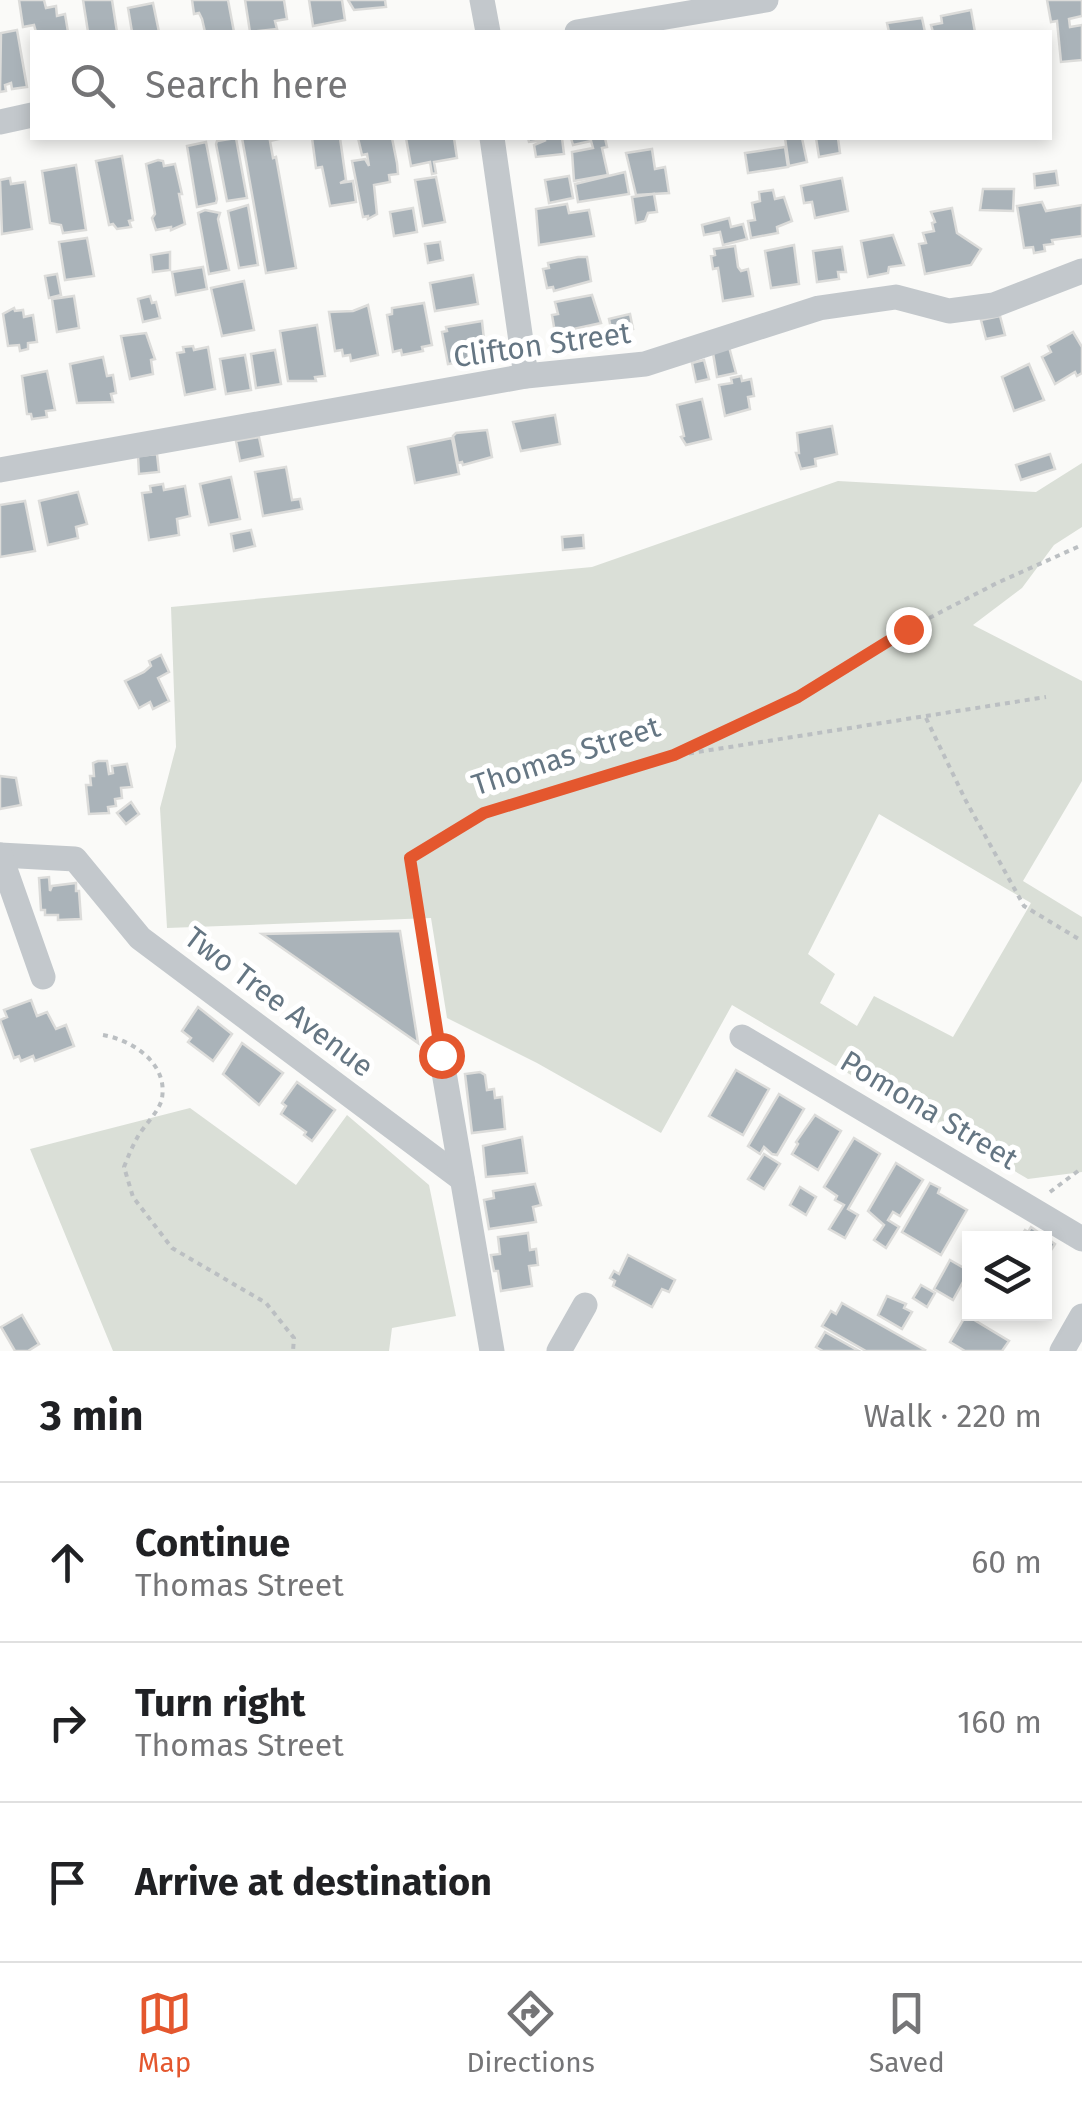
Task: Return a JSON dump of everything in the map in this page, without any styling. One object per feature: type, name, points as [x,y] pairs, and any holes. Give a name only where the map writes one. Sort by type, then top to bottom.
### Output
[{"type":"street","points":[[482,0],[488,30]]},
{"type":"street","points":[[589,30],[766,0]]},
{"type":"street","points":[[0,122],[30,115]]},
{"type":"street","points":[[492,140],[526,376]]},
{"type":"street","name":"Clifton Street","points":[[0,470],[526,376],[645,364],[818,308],[896,297],[949,311],[994,305],[1082,270]]},
{"type":"street","points":[[0,855],[42,977]]},
{"type":"street","name":"Two Tree Avenue","points":[[0,855],[74,859],[140,938],[462,1180]]},
{"type":"street","name":"Pomona Street","points":[[742,1037],[1082,1240]]},
{"type":"street","points":[[441,1055],[492,1351]]},
{"type":"street","points":[[559,1351],[585,1305]]},
{"type":"street","points":[[1062,1351],[1082,1316]]},
{"type":"path","name":"Thomas Street","points":[[441,1055],[410,858],[484,813],[674,755],[798,697],[952,606],[1082,545]]},
{"type":"path","points":[[674,755],[1046,698]]},
{"type":"path","points":[[926,718],[1024,906],[1082,941]]},
{"type":"path","points":[[103,1035],[120,1038],[145,1052],[161,1077],[163,1100],[138,1136],[124,1167],[133,1197],[172,1248],[266,1303],[294,1338],[293,1351]]},
{"type":"path","points":[[1027,1207],[1082,1168]]},
{"type":"shaded area","points":[[1082,463],[1082,527],[1054,545],[1022,588],[973,625],[1082,681],[1082,781],[1023,881],[1082,917],[1082,1172],[1028,1179],[732,1005],[661,1133],[447,1018],[431,918],[167,928],[160,808],[176,747],[171,607],[592,567],[838,481],[1036,492]],"holes":[[[879,814],[1031,903],[953,1037],[874,996],[857,1026],[820,1003],[835,974],[808,954]]]},
{"type":"shaded area","points":[[190,1108],[296,1185],[347,1115],[429,1185],[456,1316],[392,1328],[389,1351],[113,1351],[30,1149]]},
{"type":"building","points":[[19,0],[44,0],[46,8],[56,6],[57,16],[65,14],[68,30],[35,30],[34,25],[23,27]]},
{"type":"building","points":[[83,0],[112,0],[117,30],[88,30]]},
{"type":"building","points":[[192,0],[228,0],[234,30],[205,30],[199,13],[194,14]]},
{"type":"building","points":[[245,0],[284,0],[287,19],[275,21],[277,29],[250,30]]},
{"type":"building","points":[[309,0],[342,0],[345,20],[313,26]]},
{"type":"building","points":[[348,0],[385,0],[386,7],[354,10]]},
{"type":"building","points":[[1047,0],[1082,0],[1082,16],[1069,19],[1070,27],[1082,25],[1082,60],[1061,62],[1057,21],[1051,22]]},
{"type":"building","points":[[153,3],[159,30],[132,30],[128,8]]},
{"type":"building","points":[[971,10],[975,30],[932,30],[931,25],[942,23],[941,16]]},
{"type":"building","points":[[922,18],[925,30],[889,30],[887,23]]},
{"type":"building","points":[[17,30],[27,87],[12,89],[11,83],[5,85],[6,91],[0,92],[1,33]]},
{"type":"building","points":[[236,140],[247,198],[227,201],[217,141]]},
{"type":"building","points":[[242,140],[274,140],[270,141],[296,268],[266,273]]},
{"type":"building","points":[[312,140],[340,140],[346,180],[340,183],[353,181],[356,202],[330,206],[322,167],[316,168]]},
{"type":"building","points":[[358,140],[392,140],[397,163],[398,174],[389,175],[390,182],[374,185],[377,214],[368,219],[363,217],[352,161],[365,159],[369,166],[367,154],[362,155]]},
{"type":"building","points":[[406,140],[454,140],[457,158],[434,162],[436,173],[432,174],[430,162],[411,166]]},
{"type":"building","points":[[562,140],[564,154],[536,157],[534,145]]},
{"type":"building","points":[[572,140],[605,140],[607,147],[602,148],[608,175],[574,181],[572,152],[593,148],[591,141],[573,145]]},
{"type":"building","points":[[785,140],[802,140],[807,162],[789,166]]},
{"type":"building","points":[[816,140],[838,140],[840,153],[819,157]]},
{"type":"building","points":[[206,142],[217,199],[216,203],[197,207],[187,146]]},
{"type":"building","points":[[785,147],[788,167],[748,173],[745,153]]},
{"type":"building","points":[[652,149],[655,169],[665,167],[669,193],[636,195],[626,153]]},
{"type":"building","points":[[122,156],[133,220],[129,221],[131,227],[117,229],[109,225],[96,161]]},
{"type":"building","points":[[158,160],[164,166],[175,164],[182,194],[185,224],[171,230],[156,230],[152,218],[155,214],[146,164]]},
{"type":"building","points":[[76,165],[86,230],[63,233],[61,225],[50,223],[42,171]]},
{"type":"building","points":[[1056,171],[1058,185],[1035,188],[1034,174]]},
{"type":"building","points":[[625,172],[629,194],[578,202],[575,184]]},
{"type":"building","points":[[569,176],[573,198],[549,203],[545,180]]},
{"type":"building","points":[[436,177],[445,222],[423,226],[415,180]]},
{"type":"building","points":[[10,178],[11,184],[25,182],[32,229],[2,234],[0,180]]},
{"type":"building","points":[[842,178],[848,211],[815,218],[812,202],[804,203],[801,186]]},
{"type":"building","points":[[983,189],[1014,189],[1013,211],[980,210]]},
{"type":"building","points":[[773,190],[775,199],[784,197],[792,221],[777,227],[778,233],[751,238],[748,221],[755,220],[752,203],[760,201],[759,192]]},
{"type":"building","points":[[654,194],[657,212],[648,213],[645,221],[636,223],[632,197]]},
{"type":"building","points":[[1042,202],[1046,211],[1082,205],[1082,236],[1052,240],[1053,244],[1044,245],[1045,251],[1034,253],[1033,247],[1024,248],[1017,206]]},
{"type":"building","points":[[567,204],[569,213],[589,210],[594,236],[539,245],[536,209]]},
{"type":"building","points":[[248,205],[258,265],[239,268],[228,211]]},
{"type":"building","points":[[413,208],[417,232],[394,236],[390,212]]},
{"type":"building","points":[[952,208],[957,233],[981,249],[971,265],[925,274],[919,244],[926,243],[923,233],[934,231],[931,212]]},
{"type":"building","points":[[198,213],[220,213],[229,270],[209,274]]},
{"type":"building","points":[[729,218],[731,227],[743,224],[747,239],[723,245],[720,232],[704,235],[702,225]]},
{"type":"building","points":[[893,235],[904,265],[868,277],[861,241]]},
{"type":"building","points":[[87,238],[94,276],[65,280],[59,242]]},
{"type":"building","points":[[440,242],[443,260],[428,263],[425,244]]},
{"type":"building","points":[[794,245],[799,284],[771,288],[765,251]]},
{"type":"building","points":[[735,246],[738,267],[741,271],[748,269],[753,296],[723,301],[718,268],[713,269],[711,256],[715,255],[714,249]]},
{"type":"building","points":[[842,247],[846,272],[838,272],[839,279],[817,282],[813,251]]},
{"type":"building","points":[[170,252],[170,270],[153,272],[151,255]]},
{"type":"building","points":[[587,257],[591,281],[554,291],[553,287],[547,288],[543,269],[549,268],[548,263]]},
{"type":"building","points":[[203,267],[207,289],[176,295],[172,272]]},
{"type":"building","points":[[57,274],[61,295],[49,298],[45,276]]},
{"type":"building","points":[[473,275],[478,304],[435,311],[430,283]]},
{"type":"building","points":[[244,281],[254,330],[222,336],[211,288]]},
{"type":"building","points":[[592,295],[601,323],[555,333],[555,302]]},
{"type":"building","points":[[74,296],[79,328],[57,332],[52,299]]},
{"type":"building","points":[[150,296],[160,318],[143,322],[138,299]]},
{"type":"building","points":[[424,303],[432,345],[402,355],[401,350],[393,352],[387,315],[392,314],[392,308]]},
{"type":"building","points":[[368,305],[378,355],[351,361],[350,355],[343,356],[342,350],[335,351],[329,312],[353,311]]},
{"type":"building","points":[[14,308],[23,310],[24,317],[33,315],[37,342],[28,343],[28,349],[20,351],[19,345],[8,346],[3,314]]},
{"type":"building","points":[[630,314],[633,329],[612,333],[609,319]]},
{"type":"building","points":[[1000,316],[1005,335],[986,339],[981,320]]},
{"type":"building","points":[[482,321],[486,358],[448,364],[442,332],[447,331],[446,327]]},
{"type":"building","points":[[317,325],[325,376],[315,377],[316,381],[288,381],[280,331]]},
{"type":"building","points":[[1073,332],[1082,347],[1082,373],[1077,376],[1075,372],[1055,384],[1042,357],[1051,352],[1048,346]]},
{"type":"building","points":[[146,333],[155,359],[151,360],[153,374],[130,379],[121,336]]},
{"type":"building","points":[[193,346],[194,350],[208,347],[215,389],[185,395],[177,353],[184,352],[183,347]]},
{"type":"building","points":[[729,347],[736,373],[717,377],[713,353]]},
{"type":"building","points":[[275,350],[281,384],[256,388],[251,354]]},
{"type":"building","points":[[245,355],[251,390],[226,394],[220,359]]},
{"type":"building","points":[[103,357],[107,376],[113,375],[113,402],[77,403],[70,364]]},
{"type":"building","points":[[704,360],[709,379],[696,382],[692,363]]},
{"type":"building","points":[[1029,364],[1044,400],[1014,411],[1002,377]]},
{"type":"building","points":[[47,371],[55,410],[46,411],[47,417],[32,419],[27,414],[22,376]]},
{"type":"building","points":[[741,376],[742,381],[751,379],[754,396],[748,397],[750,409],[725,416],[719,385],[732,383],[731,378]]},
{"type":"building","points":[[702,399],[711,439],[686,445],[681,437],[684,436],[677,405]]},
{"type":"building","points":[[555,415],[560,444],[521,451],[513,422]]},
{"type":"building","points":[[832,426],[837,454],[815,459],[816,466],[801,469],[796,453],[797,433]]},
{"type":"building","points":[[487,430],[492,457],[458,463],[453,436]]},
{"type":"building","points":[[259,437],[263,456],[240,461],[236,441]]},
{"type":"building","points":[[452,438],[459,474],[415,483],[408,447]]},
{"type":"building","points":[[157,454],[159,472],[139,474],[138,456]]},
{"type":"building","points":[[1050,454],[1055,469],[1021,480],[1016,465]]},
{"type":"building","points":[[286,467],[292,500],[300,499],[302,509],[263,516],[255,472]]},
{"type":"building","points":[[231,477],[240,519],[209,525],[200,484]]},
{"type":"building","points":[[163,484],[164,490],[185,486],[190,516],[177,519],[179,535],[149,540],[142,493],[151,492],[150,486]]},
{"type":"building","points":[[78,492],[87,524],[76,527],[78,538],[48,545],[39,501]]},
{"type":"building","points":[[25,501],[35,551],[0,557],[0,505]]},
{"type":"building","points":[[251,530],[255,546],[234,551],[231,534]]},
{"type":"building","points":[[583,535],[584,548],[563,550],[562,537]]},
{"type":"building","points":[[161,655],[169,672],[158,678],[169,701],[153,709],[150,702],[139,708],[125,681],[144,672],[151,666],[149,661]]},
{"type":"building","points":[[107,761],[109,774],[113,773],[112,766],[127,764],[132,787],[121,788],[122,798],[115,799],[116,806],[108,807],[109,813],[89,814],[86,785],[91,785],[93,763]]},
{"type":"building","points":[[0,776],[16,778],[21,805],[0,809]]},
{"type":"building","points":[[131,802],[139,814],[126,824],[117,813]]},
{"type":"building","points":[[49,877],[50,891],[52,886],[76,883],[81,919],[58,920],[58,915],[45,915],[45,910],[41,910],[39,878]]},
{"type":"building","points":[[400,931],[418,1043],[262,934]]},
{"type":"building","points":[[31,1000],[37,1016],[47,1012],[56,1029],[66,1025],[74,1046],[35,1061],[33,1056],[21,1061],[19,1056],[14,1058],[0,1020],[7,1017],[4,1010]]},
{"type":"building","points":[[198,1007],[232,1034],[213,1061],[188,1042],[191,1038],[182,1031]]},
{"type":"building","points":[[242,1043],[283,1073],[259,1105],[223,1074]]},
{"type":"building","points":[[736,1070],[769,1089],[743,1135],[709,1116]]},
{"type":"building","points":[[465,1074],[485,1075],[487,1090],[494,1089],[495,1098],[502,1097],[505,1129],[472,1133]]},
{"type":"building","points":[[297,1082],[335,1110],[312,1141],[281,1114],[286,1106],[282,1103]]},
{"type":"building","points":[[779,1094],[804,1109],[777,1155],[764,1147],[760,1154],[748,1146]]},
{"type":"building","points":[[815,1115],[841,1131],[818,1170],[792,1154]]},
{"type":"building","points":[[522,1137],[527,1173],[486,1177],[483,1146]]},
{"type":"building","points":[[854,1138],[880,1154],[848,1209],[858,1215],[845,1238],[829,1229],[844,1205],[824,1187]]},
{"type":"building","points":[[764,1154],[780,1164],[764,1189],[748,1179]]},
{"type":"building","points":[[896,1163],[923,1180],[900,1216],[893,1212],[888,1220],[899,1227],[886,1248],[874,1240],[884,1225],[868,1211]]},
{"type":"building","points":[[930,1183],[940,1188],[938,1193],[967,1210],[941,1255],[902,1232]]},
{"type":"building","points":[[535,1184],[541,1205],[533,1207],[536,1222],[489,1229],[484,1200],[494,1198],[493,1191]]},
{"type":"building","points":[[800,1187],[816,1197],[806,1215],[790,1205]]},
{"type":"building","points":[[528,1233],[530,1250],[536,1249],[538,1265],[529,1266],[532,1286],[501,1291],[491,1255],[500,1254],[498,1237]]},
{"type":"building","points":[[628,1255],[675,1280],[669,1292],[662,1289],[652,1307],[613,1286],[615,1281],[610,1278],[614,1271],[619,1274]]},
{"type":"building","points":[[950,1260],[962,1267],[962,1284],[953,1300],[934,1289]]},
{"type":"building","points":[[921,1285],[935,1293],[927,1307],[913,1298]]},
{"type":"building","points":[[887,1296],[906,1304],[904,1308],[912,1312],[902,1329],[878,1315]]},
{"type":"building","points":[[842,1303],[925,1350],[866,1351],[822,1326],[831,1311],[836,1314]]},
{"type":"building","points":[[22,1315],[39,1344],[28,1351],[15,1351],[1,1327]]},
{"type":"building","points":[[962,1321],[976,1321],[1009,1341],[1002,1351],[965,1351],[950,1342]]},
{"type":"building","points":[[825,1332],[859,1351],[823,1351],[816,1347]]},
{"type":"route","points":[[441,1055],[410,858],[484,813],[674,755],[798,697],[908,629]]}]
